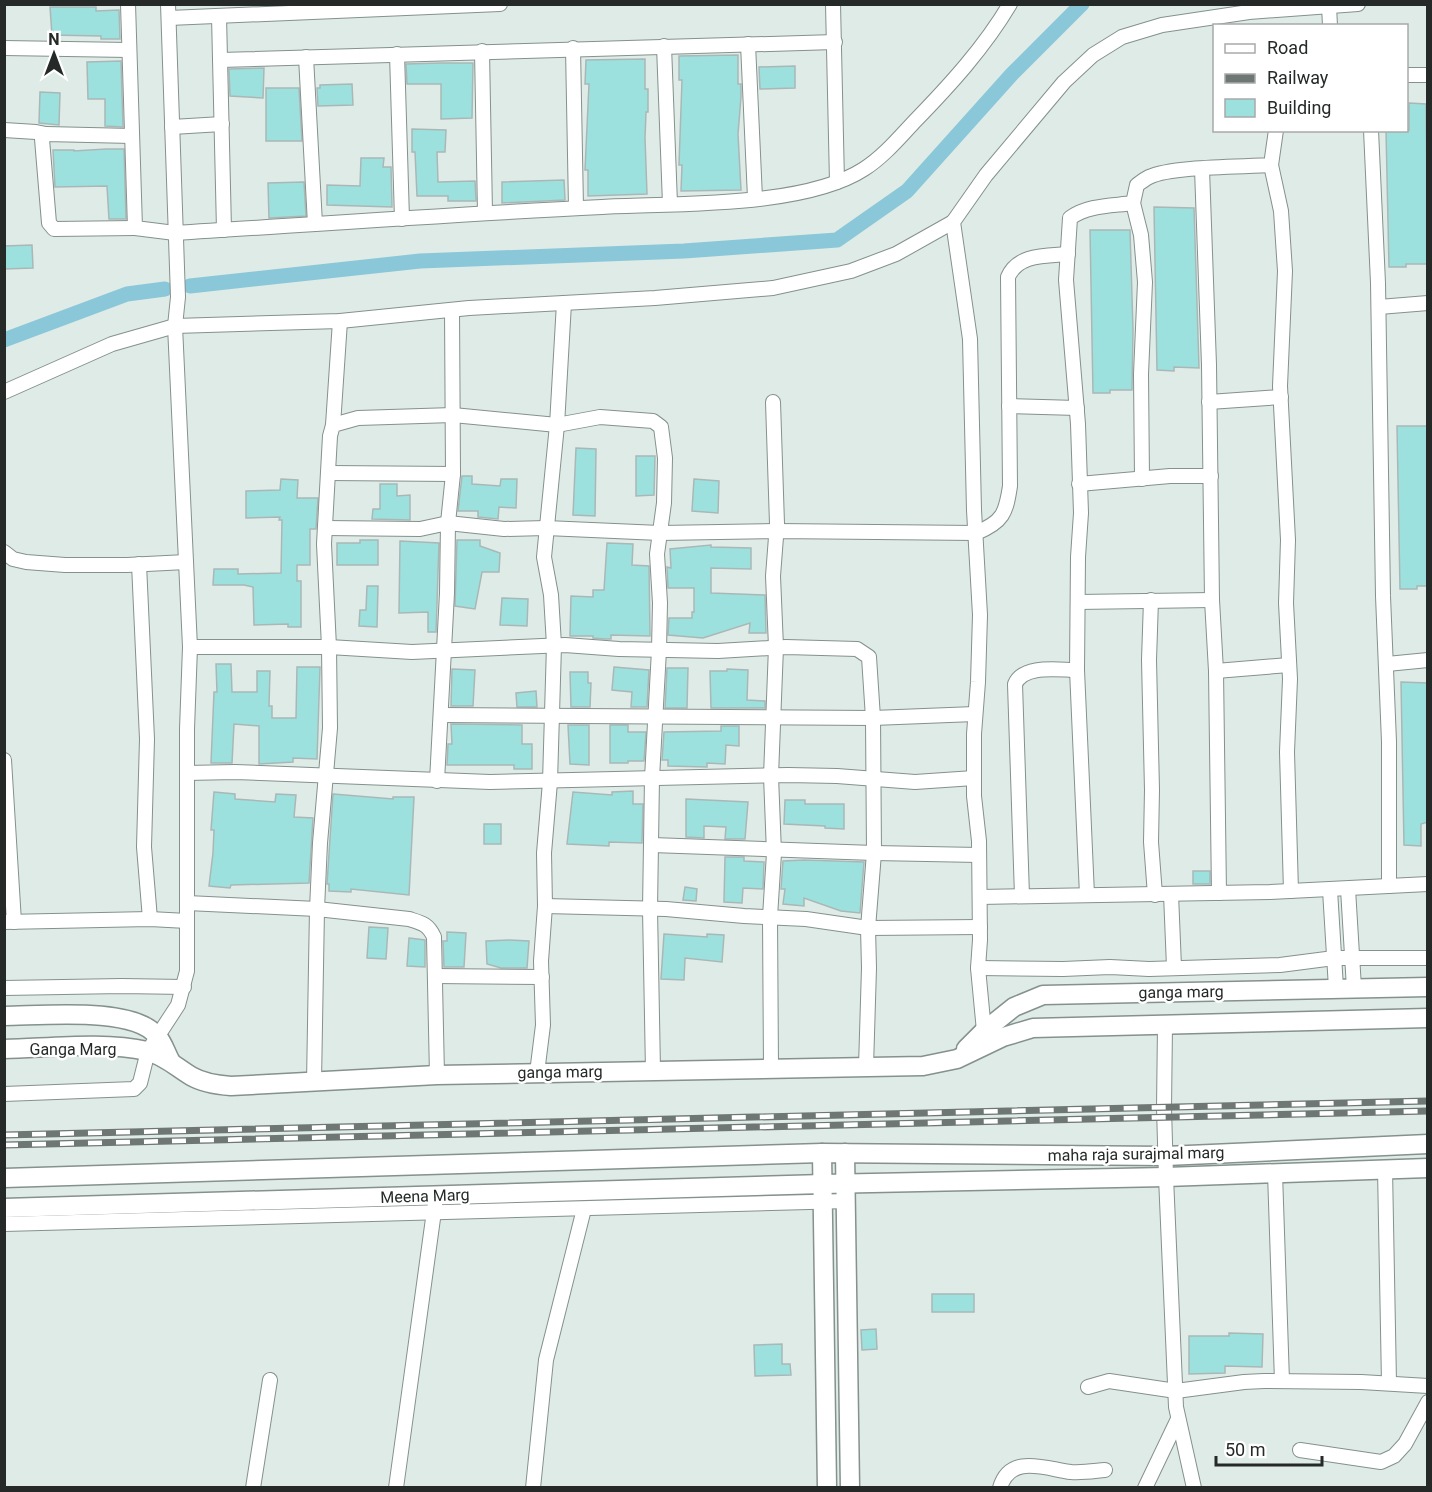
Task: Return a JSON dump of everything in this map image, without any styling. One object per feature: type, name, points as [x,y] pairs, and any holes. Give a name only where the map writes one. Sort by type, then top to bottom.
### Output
[{"type":"street","points":[[128,4],[135,228]]},
{"type":"street","points":[[4,1094],[134,1089],[140,1083],[147,1051],[178,1005],[187,971],[187,729],[190,646],[175,326],[178,297],[168,11],[212,12],[500,4]]},
{"type":"street","points":[[833,4],[837,182]]},
{"type":"street","points":[[46,134],[42,139],[48,212],[49,223],[54,229],[135,228],[175,233],[755,198],[828,187],[864,169],[893,145],[944,91],[996,27],[1010,4]]},
{"type":"street","points":[[4,392],[112,344],[175,326],[340,321],[452,310],[655,298],[773,288],[851,271],[896,254],[952,222],[986,175],[1064,82],[1093,55],[1122,37],[1162,25],[1249,12],[1358,4]]},
{"type":"street","points":[[1329,6],[1330,24]]},
{"type":"street","points":[[212,12],[220,60],[224,230]]},
{"type":"street","points":[[220,60],[835,42]]},
{"type":"street","points":[[748,44],[755,198]]},
{"type":"street","points":[[664,46],[670,204]]},
{"type":"street","points":[[4,48],[129,50]]},
{"type":"street","points":[[573,48],[576,208]]},
{"type":"street","points":[[482,51],[485,213]]},
{"type":"street","points":[[397,54],[402,219]]},
{"type":"street","points":[[306,57],[315,224]]},
{"type":"street","points":[[1408,75],[1428,75]]},
{"type":"street","points":[[172,127],[222,123]]},
{"type":"street","points":[[4,130],[46,134],[132,136]]},
{"type":"street","points":[[1276,132],[1271,165],[1281,211],[1285,271],[1281,397],[1288,540],[1287,752],[1291,891]]},
{"type":"street","points":[[1371,132],[1379,308],[1383,596],[1389,742],[1389,886]]},
{"type":"street","points":[[1142,479],[1141,374],[1145,282],[1141,236],[1133,203],[1137,185],[1149,177],[1182,170],[1271,165]]},
{"type":"street","points":[[1202,169],[1211,476],[1212,600],[1216,671],[1219,893]]},
{"type":"street","points":[[1087,895],[1077,669],[1081,513],[1077,408],[1066,280],[1070,218],[1090,208],[1133,203]]},
{"type":"street","points":[[952,222],[970,339],[980,615],[974,778],[980,897],[978,968],[986,1037]]},
{"type":"street","points":[[325,528],[420,529],[448,523],[504,529],[546,528],[660,533],[776,531],[976,533],[993,526],[1001,518],[1007,506],[1010,486],[1008,277],[1013,267],[1022,261],[1042,256],[1068,254]]},
{"type":"street","points":[[537,1073],[543,1025],[544,853],[550,782],[554,645],[551,595],[544,556],[557,425],[564,303]]},
{"type":"street","points":[[1379,308],[1428,303]]},
{"type":"street","points":[[437,781],[448,523],[453,474],[452,310]]},
{"type":"street","points":[[314,1082],[317,909],[330,728],[325,528],[340,321]]},
{"type":"street","points":[[1209,402],[1281,397]]},
{"type":"street","points":[[771,1068],[770,917],[774,849],[771,776],[776,647],[773,576],[776,531],[773,402]]},
{"type":"street","points":[[1009,406],[1077,408]]},
{"type":"street","points":[[333,425],[358,418],[453,416],[557,425],[600,417],[653,421],[661,427],[665,458],[664,503],[657,554],[660,603],[652,778],[650,909],[653,1071]]},
{"type":"street","points":[[329,473],[453,474]]},
{"type":"street","points":[[1079,484],[1170,476],[1211,476]]},
{"type":"street","points":[[4,552],[13,559],[26,562],[65,565],[186,562]]},
{"type":"street","points":[[139,564],[147,739],[144,847],[150,919]]},
{"type":"street","points":[[1151,600],[1150,842],[1155,895]]},
{"type":"street","points":[[1078,602],[1212,600]]},
{"type":"street","points":[[190,646],[329,646],[412,652],[554,645],[659,650],[718,651],[776,647],[862,651],[869,657],[874,779],[874,854],[868,928],[866,1067]]},
{"type":"street","points":[[1386,664],[1428,660]]},
{"type":"street","points":[[1216,671],[1289,665]]},
{"type":"street","points":[[1022,896],[1015,684],[1025,673],[1046,669],[1077,669]]},
{"type":"street","points":[[441,715],[873,718],[975,714]]},
{"type":"street","points":[[4,760],[9,922],[150,919],[187,921]]},
{"type":"street","points":[[188,772],[437,781],[550,782],[771,776],[837,776],[915,782],[974,778]]},
{"type":"street","points":[[652,845],[874,854],[979,855]]},
{"type":"street","points":[[980,897],[1330,890],[1428,884]]},
{"type":"street","points":[[1345,988],[1353,957],[1348,889]]},
{"type":"street","points":[[1330,890],[1334,958],[1345,988]]},
{"type":"street","points":[[1171,894],[1174,967]]},
{"type":"street","points":[[187,903],[317,909],[409,919],[429,927],[434,937],[437,1075]]},
{"type":"street","points":[[545,906],[650,909],[806,919],[868,928],[980,927]]},
{"type":"street","points":[[978,968],[1149,969],[1280,964],[1353,957],[1428,958]]},
{"type":"street","points":[[435,976],[542,977]]},
{"type":"street","points":[[4,988],[184,987]]},
{"type":"street","name":"ganga marg","points":[[170,1060],[192,1077],[209,1084],[231,1086],[437,1075],[923,1066],[957,1059],[986,1037],[1014,1007],[1043,995],[1428,987]]},
{"type":"street","name":"Ganga Marg","points":[[4,1016],[85,1014],[129,1019],[157,1035]]},
{"type":"street","name":"ganga marg","points":[[986,1037],[1003,1037],[1033,1028],[1428,1018]]},
{"type":"street","points":[[1165,1025],[1166,1177],[1176,1391],[1178,1419],[1194,1488]]},
{"type":"street","points":[[157,1035],[170,1060]]},
{"type":"street","name":"Ganga Marg","points":[[4,1049],[98,1046],[147,1051],[170,1060]]},
{"type":"street","name":"maha raja surajmal marg","points":[[4,1178],[822,1153],[1166,1156],[1428,1144]]},
{"type":"street","points":[[822,1153],[826,1488]]},
{"type":"street","points":[[845,1153],[850,1488]]},
{"type":"street","points":[[396,1488],[435,1204],[435,1165]]},
{"type":"street","name":"maha raja surajmal marg","points":[[847,1193],[1428,1167]]},
{"type":"street","points":[[1385,1169],[1389,1383]]},
{"type":"street","points":[[1275,1173],[1282,1381]]},
{"type":"street","points":[[4,1224],[435,1204],[584,1209],[823,1193]]},
{"type":"street","name":"Meena Marg","points":[[4,1208],[435,1204],[847,1193]]},
{"type":"street","points":[[533,1488],[546,1360],[584,1209]]},
{"type":"street","points":[[253,1488],[270,1380]]},
{"type":"street","points":[[1088,1387],[1102,1382],[1116,1381],[1176,1391],[1244,1382],[1282,1381],[1428,1386]]},
{"type":"street","points":[[1300,1450],[1381,1462],[1394,1456],[1405,1444],[1428,1402]]},
{"type":"street","points":[[1145,1488],[1178,1419]]},
{"type":"street","points":[[1000,1488],[1004,1477],[1015,1469],[1025,1466],[1037,1465],[1072,1472],[1105,1470]]},
{"type":"building","points":[[50,7],[96,7],[96,11],[119,10],[120,39],[101,39],[101,36],[52,35]]},
{"type":"building","points":[[738,55],[738,84],[741,84],[738,134],[741,190],[681,191],[682,165],[679,165],[682,80],[679,80],[679,56]]},
{"type":"building","points":[[645,59],[645,89],[648,89],[645,138],[647,194],[588,196],[588,170],[585,170],[589,84],[585,84],[586,60]]},
{"type":"building","points":[[121,61],[123,127],[105,126],[105,99],[88,99],[87,62]]},
{"type":"building","points":[[473,63],[472,118],[441,119],[441,84],[407,84],[406,64]]},
{"type":"building","points":[[795,66],[795,88],[760,89],[759,67]]},
{"type":"building","points":[[264,68],[263,98],[230,96],[229,69]]},
{"type":"building","points":[[352,84],[353,105],[318,106],[317,88],[320,88],[320,85]]},
{"type":"building","points":[[266,88],[299,88],[302,141],[266,141]]},
{"type":"building","points":[[40,92],[60,93],[59,125],[39,123]]},
{"type":"building","points":[[1409,103],[1426,104],[1428,264],[1389,267],[1386,132],[1408,132]]},
{"type":"building","points":[[412,129],[446,130],[445,152],[437,152],[438,182],[475,181],[476,201],[448,201],[448,196],[417,196]]},
{"type":"building","points":[[124,149],[126,219],[109,219],[107,186],[55,187],[53,150]]},
{"type":"building","points":[[361,158],[384,158],[383,167],[391,167],[392,207],[327,205],[327,185],[360,186]]},
{"type":"building","points":[[564,180],[565,200],[502,203],[502,182]]},
{"type":"building","points":[[304,182],[306,216],[269,218],[268,183]]},
{"type":"building","points":[[1154,207],[1194,208],[1199,368],[1174,367],[1174,371],[1157,370]]},
{"type":"building","points":[[1090,230],[1130,230],[1132,390],[1093,393]]},
{"type":"building","points":[[32,245],[33,268],[4,269],[4,246]]},
{"type":"building","points":[[1397,426],[1428,426],[1428,586],[1417,586],[1417,589],[1400,589]]},
{"type":"building","points":[[576,448],[596,449],[595,516],[573,515]]},
{"type":"building","points":[[636,456],[655,456],[654,495],[636,496]]},
{"type":"building","points":[[462,476],[472,476],[472,484],[500,486],[501,479],[517,479],[516,508],[499,507],[498,519],[478,517],[478,511],[458,511]]},
{"type":"building","points":[[281,479],[298,480],[297,498],[318,498],[316,529],[310,529],[310,565],[297,565],[297,581],[301,581],[301,627],[288,627],[288,624],[254,625],[253,587],[213,585],[214,569],[238,569],[238,574],[281,573],[282,520],[279,520],[280,517],[246,518],[246,491],[280,490]]},
{"type":"building","points":[[694,479],[719,481],[718,513],[692,511]]},
{"type":"building","points":[[380,484],[397,484],[397,496],[410,495],[410,520],[372,519],[373,509],[380,509]]},
{"type":"building","points":[[360,540],[378,540],[378,565],[337,565],[337,543],[360,543]]},
{"type":"building","points":[[457,540],[480,540],[480,546],[500,553],[499,572],[482,572],[475,609],[455,606]]},
{"type":"building","points":[[400,541],[439,543],[436,632],[428,632],[428,612],[399,613]]},
{"type":"building","points":[[607,543],[633,544],[632,565],[649,566],[650,636],[611,635],[611,639],[604,639],[593,638],[593,636],[570,636],[571,596],[593,597],[593,590],[604,590]]},
{"type":"building","points":[[711,545],[711,547],[751,548],[751,569],[711,568],[711,593],[765,595],[766,633],[749,633],[750,623],[703,638],[668,635],[669,618],[692,618],[692,612],[694,612],[694,588],[668,588],[667,567],[671,568],[670,549]]},
{"type":"building","points":[[367,586],[378,586],[377,627],[359,626],[360,610],[366,610]]},
{"type":"building","points":[[502,598],[528,599],[527,626],[500,625]]},
{"type":"building","points":[[216,664],[231,664],[232,692],[257,692],[257,671],[270,671],[269,706],[272,706],[272,718],[296,718],[297,667],[320,667],[317,759],[293,758],[293,762],[259,764],[259,726],[234,724],[232,763],[211,763],[214,692],[217,692]]},
{"type":"building","points":[[614,667],[649,670],[647,707],[631,707],[632,692],[612,690]]},
{"type":"building","points":[[667,668],[688,668],[687,708],[665,708]]},
{"type":"building","points":[[452,669],[475,670],[473,706],[451,706]]},
{"type":"building","points":[[727,669],[748,670],[747,700],[765,701],[765,708],[711,708],[710,671],[727,671]]},
{"type":"building","points":[[570,672],[588,672],[588,683],[591,683],[590,707],[571,707]]},
{"type":"building","points":[[1401,682],[1428,683],[1428,822],[1421,824],[1421,846],[1404,845]]},
{"type":"building","points":[[536,691],[537,707],[517,707],[516,693]]},
{"type":"building","points":[[451,724],[522,725],[522,744],[532,744],[532,769],[514,769],[514,765],[447,765],[448,744],[452,744]]},
{"type":"building","points":[[568,725],[589,725],[589,765],[570,764]]},
{"type":"building","points":[[610,725],[628,725],[628,732],[646,732],[644,761],[610,763]]},
{"type":"building","points":[[721,726],[739,726],[739,746],[726,745],[725,764],[707,763],[707,767],[668,766],[668,760],[662,760],[664,732],[721,731]]},
{"type":"building","points":[[633,791],[633,804],[643,804],[642,843],[609,842],[609,846],[567,844],[573,792],[612,795],[612,792]]},
{"type":"building","points":[[214,792],[235,794],[235,799],[275,802],[276,794],[296,795],[294,817],[313,818],[309,883],[231,885],[230,888],[209,886],[213,853],[214,830],[211,830]]},
{"type":"building","points":[[333,794],[393,799],[393,797],[414,797],[409,895],[351,889],[351,892],[329,891],[329,884],[327,884]]},
{"type":"building","points":[[686,799],[748,802],[745,839],[725,839],[726,827],[704,826],[704,838],[686,837]]},
{"type":"building","points":[[785,800],[805,800],[805,804],[844,804],[844,829],[784,824]]},
{"type":"building","points":[[484,824],[501,824],[501,844],[484,844]]},
{"type":"building","points":[[725,857],[744,857],[744,861],[764,862],[763,889],[743,888],[742,903],[724,902]]},
{"type":"building","points":[[783,861],[864,862],[860,913],[841,911],[804,898],[804,906],[783,904],[785,889],[781,889]]},
{"type":"building","points":[[1193,871],[1210,871],[1210,884],[1193,884]]},
{"type":"building","points":[[685,887],[697,889],[696,901],[683,900]]},
{"type":"building","points":[[369,927],[388,928],[386,959],[367,958]]},
{"type":"building","points":[[447,932],[466,933],[464,967],[444,967],[443,941],[447,941]]},
{"type":"building","points":[[664,934],[707,937],[707,934],[724,935],[722,962],[685,958],[684,980],[661,979]]},
{"type":"building","points":[[409,938],[425,940],[425,967],[407,966]]},
{"type":"building","points":[[486,941],[529,941],[527,968],[501,968],[487,964]]},
{"type":"building","points":[[932,1294],[974,1294],[974,1312],[932,1312]]},
{"type":"building","points":[[876,1329],[877,1349],[862,1350],[861,1330]]},
{"type":"building","points":[[1229,1333],[1263,1334],[1262,1367],[1225,1366],[1225,1373],[1189,1374],[1189,1336],[1229,1336]]},
{"type":"building","points":[[782,1344],[782,1364],[790,1364],[791,1375],[755,1376],[754,1345]]},
{"type":"waterway","points":[[190,286],[420,261],[684,251],[837,240],[907,191],[1012,74],[1082,4]]},
{"type":"waterway","points":[[4,340],[127,294],[165,289]]},
{"type":"railway","points":[[4,1135],[1428,1101]]},
{"type":"railway","points":[[4,1145],[1428,1111]]}]
